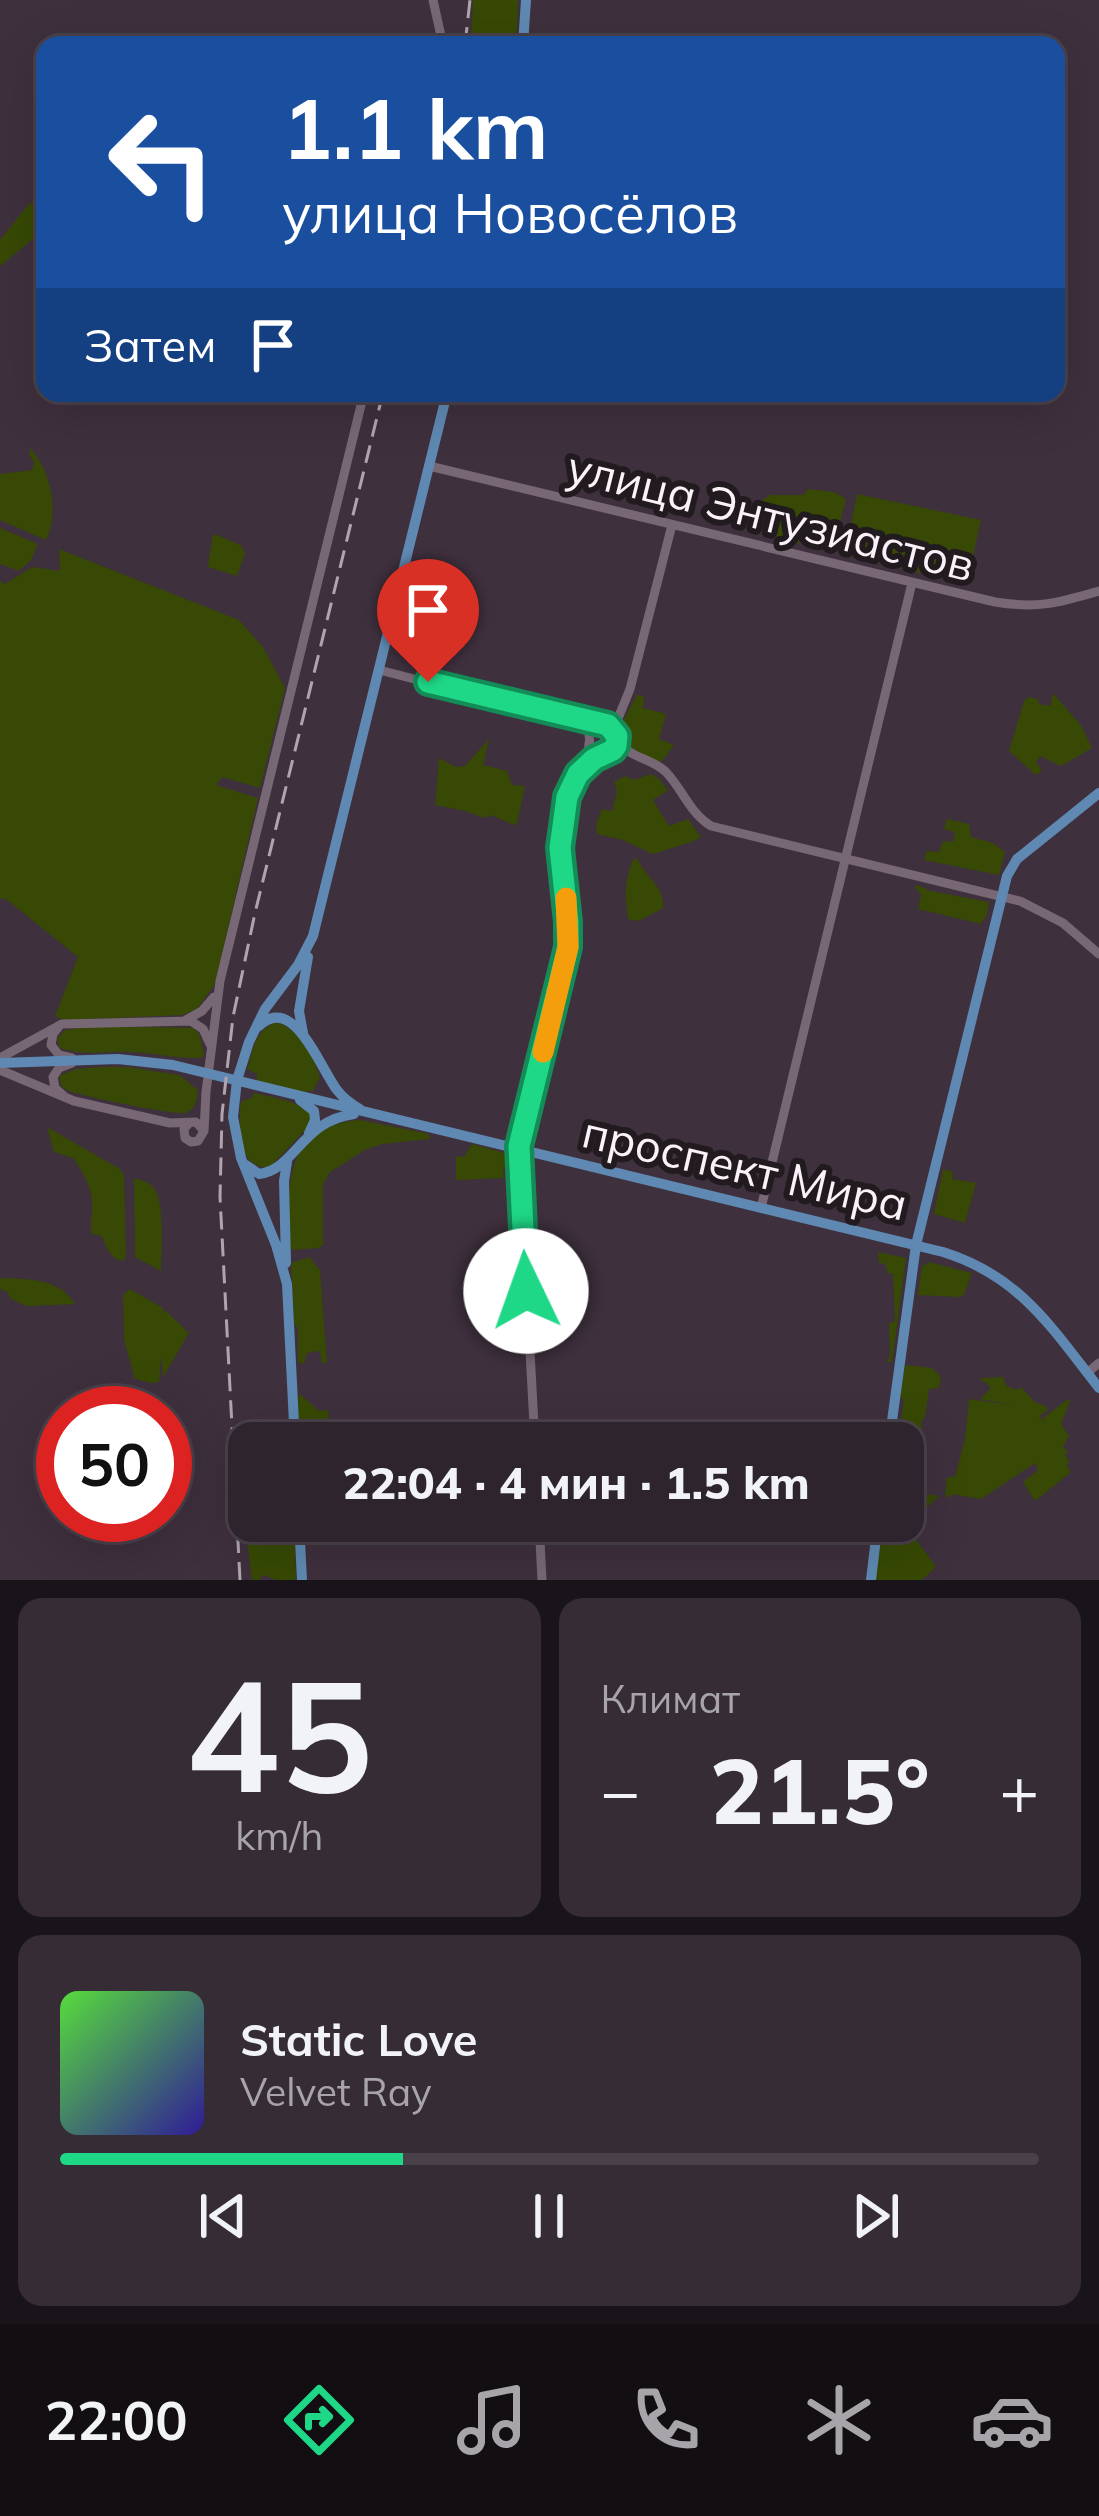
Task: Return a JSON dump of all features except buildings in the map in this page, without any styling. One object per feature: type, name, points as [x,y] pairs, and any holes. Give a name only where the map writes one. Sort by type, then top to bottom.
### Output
[{"type":"main road","points":[[434,0],[441,36]]},
{"type":"main road","points":[[524,36],[526,0]]},
{"type":"main road","points":[[156,1121],[190,1142],[202,1138],[220,981],[362,402]]},
{"type":"main road","points":[[305,1038],[299,1011],[313,936],[445,402]]},
{"type":"main road","name":"улица Энтузиастов","points":[[429,466],[1024,607],[1099,591]]},
{"type":"main road","points":[[582,769],[615,748],[619,716],[672,525]]},
{"type":"main road","points":[[760,1208],[912,583]]},
{"type":"main road","points":[[379,670],[582,720],[611,724],[619,716]]},
{"type":"main road","points":[[534,1422],[519,1150],[568,947],[560,848],[569,791],[590,755],[588,728],[582,720]]},
{"type":"main road","points":[[604,724],[627,752],[667,773],[693,811],[711,826],[1029,904],[1099,954]]},
{"type":"main road","points":[[604,724],[593,729],[589,740],[595,751],[644,759]]},
{"type":"main road","points":[[892,1422],[916,1245],[1000,896],[1017,859],[1099,793]]},
{"type":"main road","points":[[287,1284],[241,1158],[233,1108],[252,1034],[313,936]]},
{"type":"main road","points":[[0,1064],[62,1024],[196,1016],[208,1006],[220,981]]},
{"type":"main road","points":[[252,1034],[265,1020],[277,1017],[295,1025],[346,1100],[374,1115]]},
{"type":"main road","points":[[184,1020],[203,1029],[210,1049]]},
{"type":"main road","points":[[62,1024],[51,1038],[56,1053],[95,1059]]},
{"type":"main road","points":[[74,1101],[55,1088],[54,1073],[67,1064],[95,1059]]},
{"type":"main road","name":"проспект Мира","points":[[0,1064],[95,1059],[191,1069],[916,1245],[969,1261],[1001,1278],[1029,1302],[1099,1388]]},
{"type":"main road","points":[[292,1095],[321,1089],[324,1078],[318,1061]]},
{"type":"main road","points":[[0,1064],[74,1101],[156,1121],[199,1124],[204,1131]]},
{"type":"main road","points":[[184,1138],[184,1129],[201,1108],[206,1092]]},
{"type":"main road","points":[[241,1158],[263,1174],[278,1168],[305,1138],[314,1124],[314,1112],[292,1095]]},
{"type":"main road","points":[[305,1138],[338,1117],[374,1115]]},
{"type":"main road","points":[[290,1155],[284,1181],[294,1422]]},
{"type":"main road","points":[[1087,1372],[1099,1363]]},
{"type":"main road","points":[[299,1542],[302,1580]]},
{"type":"main road","points":[[540,1542],[542,1580]]},
{"type":"main road","points":[[871,1575],[875,1542]]},
{"type":"green space","points":[[473,0],[518,0],[517,31],[512,35],[471,36]]},
{"type":"green space","points":[[36,199],[36,236],[0,266],[0,240]]},
{"type":"green space","points":[[30,448],[51,492],[46,540],[0,520],[0,474],[33,470]]},
{"type":"green space","points":[[808,489],[834,492],[846,499],[829,549],[770,537],[770,518],[753,506],[770,495],[803,495]]},
{"type":"green space","points":[[857,494],[981,520],[967,584],[845,555]]},
{"type":"green space","points":[[0,528],[38,544],[19,571],[0,564]]},
{"type":"green space","points":[[215,534],[242,546],[245,554],[237,576],[208,567]]},
{"type":"green space","points":[[59,549],[239,620],[263,647],[285,688],[260,788],[222,777],[216,785],[258,798],[215,984],[197,1009],[183,1015],[63,1020],[55,1016],[78,957],[0,899],[0,581],[5,584],[32,567],[60,571]]},
{"type":"green space","points":[[1053,693],[1082,727],[1092,748],[1061,766],[1040,756],[1036,762],[1042,771],[1036,775],[1009,751],[1024,701],[1029,697],[1050,706]]},
{"type":"green space","points":[[637,695],[644,696],[643,708],[666,714],[659,739],[674,745],[661,762],[631,750],[623,741],[624,719]]},
{"type":"green space","points":[[489,739],[483,765],[507,771],[512,785],[525,786],[514,825],[491,815],[484,818],[435,805],[439,758],[456,767],[465,766]]},
{"type":"green space","points":[[651,774],[668,790],[653,800],[669,826],[688,819],[701,837],[653,854],[597,834],[602,809],[612,811],[617,791],[614,782]]},
{"type":"green space","points":[[947,819],[969,824],[971,837],[1005,852],[999,875],[924,860],[927,851],[939,852],[943,841],[953,842],[955,832],[944,829]]},
{"type":"green space","points":[[637,858],[663,901],[663,908],[639,921],[628,919],[626,896],[630,867]]},
{"type":"green space","points":[[917,885],[989,902],[987,915],[981,924],[918,909],[921,894]]},
{"type":"green space","points":[[276,1022],[292,1031],[310,1052],[320,1078],[313,1091],[257,1081],[257,1074],[247,1069],[259,1035]]},
{"type":"green space","points":[[194,1028],[204,1055],[60,1048],[57,1039],[65,1030]]},
{"type":"green space","points":[[101,1067],[179,1075],[198,1090],[195,1104],[185,1113],[164,1111],[61,1086],[59,1076]]},
{"type":"green space","points":[[254,1093],[295,1104],[311,1117],[309,1126],[269,1168],[251,1162],[243,1146],[240,1107]]},
{"type":"green space","points":[[360,1120],[429,1134],[430,1139],[382,1144],[330,1172],[323,1184],[323,1245],[292,1250],[290,1182],[303,1147],[335,1124]]},
{"type":"green space","points":[[47,1127],[120,1169],[124,1176],[123,1261],[112,1255],[102,1236],[92,1234],[92,1198],[86,1180],[73,1158],[54,1152]]},
{"type":"green space","points":[[472,1144],[508,1154],[504,1178],[456,1180],[456,1156],[464,1157]]},
{"type":"green space","points":[[943,1169],[953,1172],[952,1179],[976,1183],[965,1223],[934,1214]]},
{"type":"green space","points":[[134,1178],[153,1187],[160,1204],[161,1271],[135,1257]]},
{"type":"green space","points":[[878,1252],[906,1258],[892,1362],[887,1362],[889,1323],[895,1321],[893,1273],[888,1274],[885,1264],[879,1263]]},
{"type":"green space","points":[[309,1257],[320,1270],[327,1363],[322,1363],[320,1351],[307,1353],[304,1364],[298,1362],[291,1263]]},
{"type":"green space","points":[[929,1262],[972,1273],[964,1295],[918,1295],[922,1267]]},
{"type":"green space","points":[[0,1278],[52,1285],[75,1304],[27,1306],[0,1289]]},
{"type":"green space","points":[[130,1289],[163,1308],[163,1315],[165,1310],[189,1333],[163,1377],[161,1356],[159,1382],[135,1379],[124,1340],[123,1295]]},
{"type":"green space","points":[[905,1365],[932,1368],[941,1377],[939,1388],[929,1389],[921,1422],[901,1422],[904,1400],[900,1397]]},
{"type":"green space","points":[[1003,1377],[1006,1386],[1021,1387],[1044,1405],[1048,1410],[1039,1416],[1045,1423],[1043,1418],[1070,1401],[1061,1424],[1069,1436],[1063,1447],[1071,1472],[1035,1501],[1023,1482],[1038,1470],[1035,1463],[981,1499],[947,1497],[947,1477],[955,1477],[965,1439],[969,1399],[1018,1406],[980,1399],[991,1388],[980,1378]]},
{"type":"green space","points":[[298,1396],[319,1411],[328,1410],[329,1422],[299,1422]]},
{"type":"green space","points":[[924,1494],[939,1496],[924,1516]]},
{"type":"green space","points":[[247,1542],[295,1542],[296,1580],[263,1575],[252,1580]]},
{"type":"green space","points":[[880,1542],[918,1542],[935,1565],[922,1580],[875,1580]]},
{"type":"railway","points":[[466,36],[470,0]]},
{"type":"railway","points":[[240,1580],[220,1197],[222,1114],[233,1017],[381,402]]},
{"type":"slow traffic","points":[[543,1052],[568,947],[566,898]]},
{"type":"route","points":[[428,682],[608,725],[617,736],[613,750],[578,774],[566,803],[560,848],[568,947],[519,1150],[526,1291]]}]
